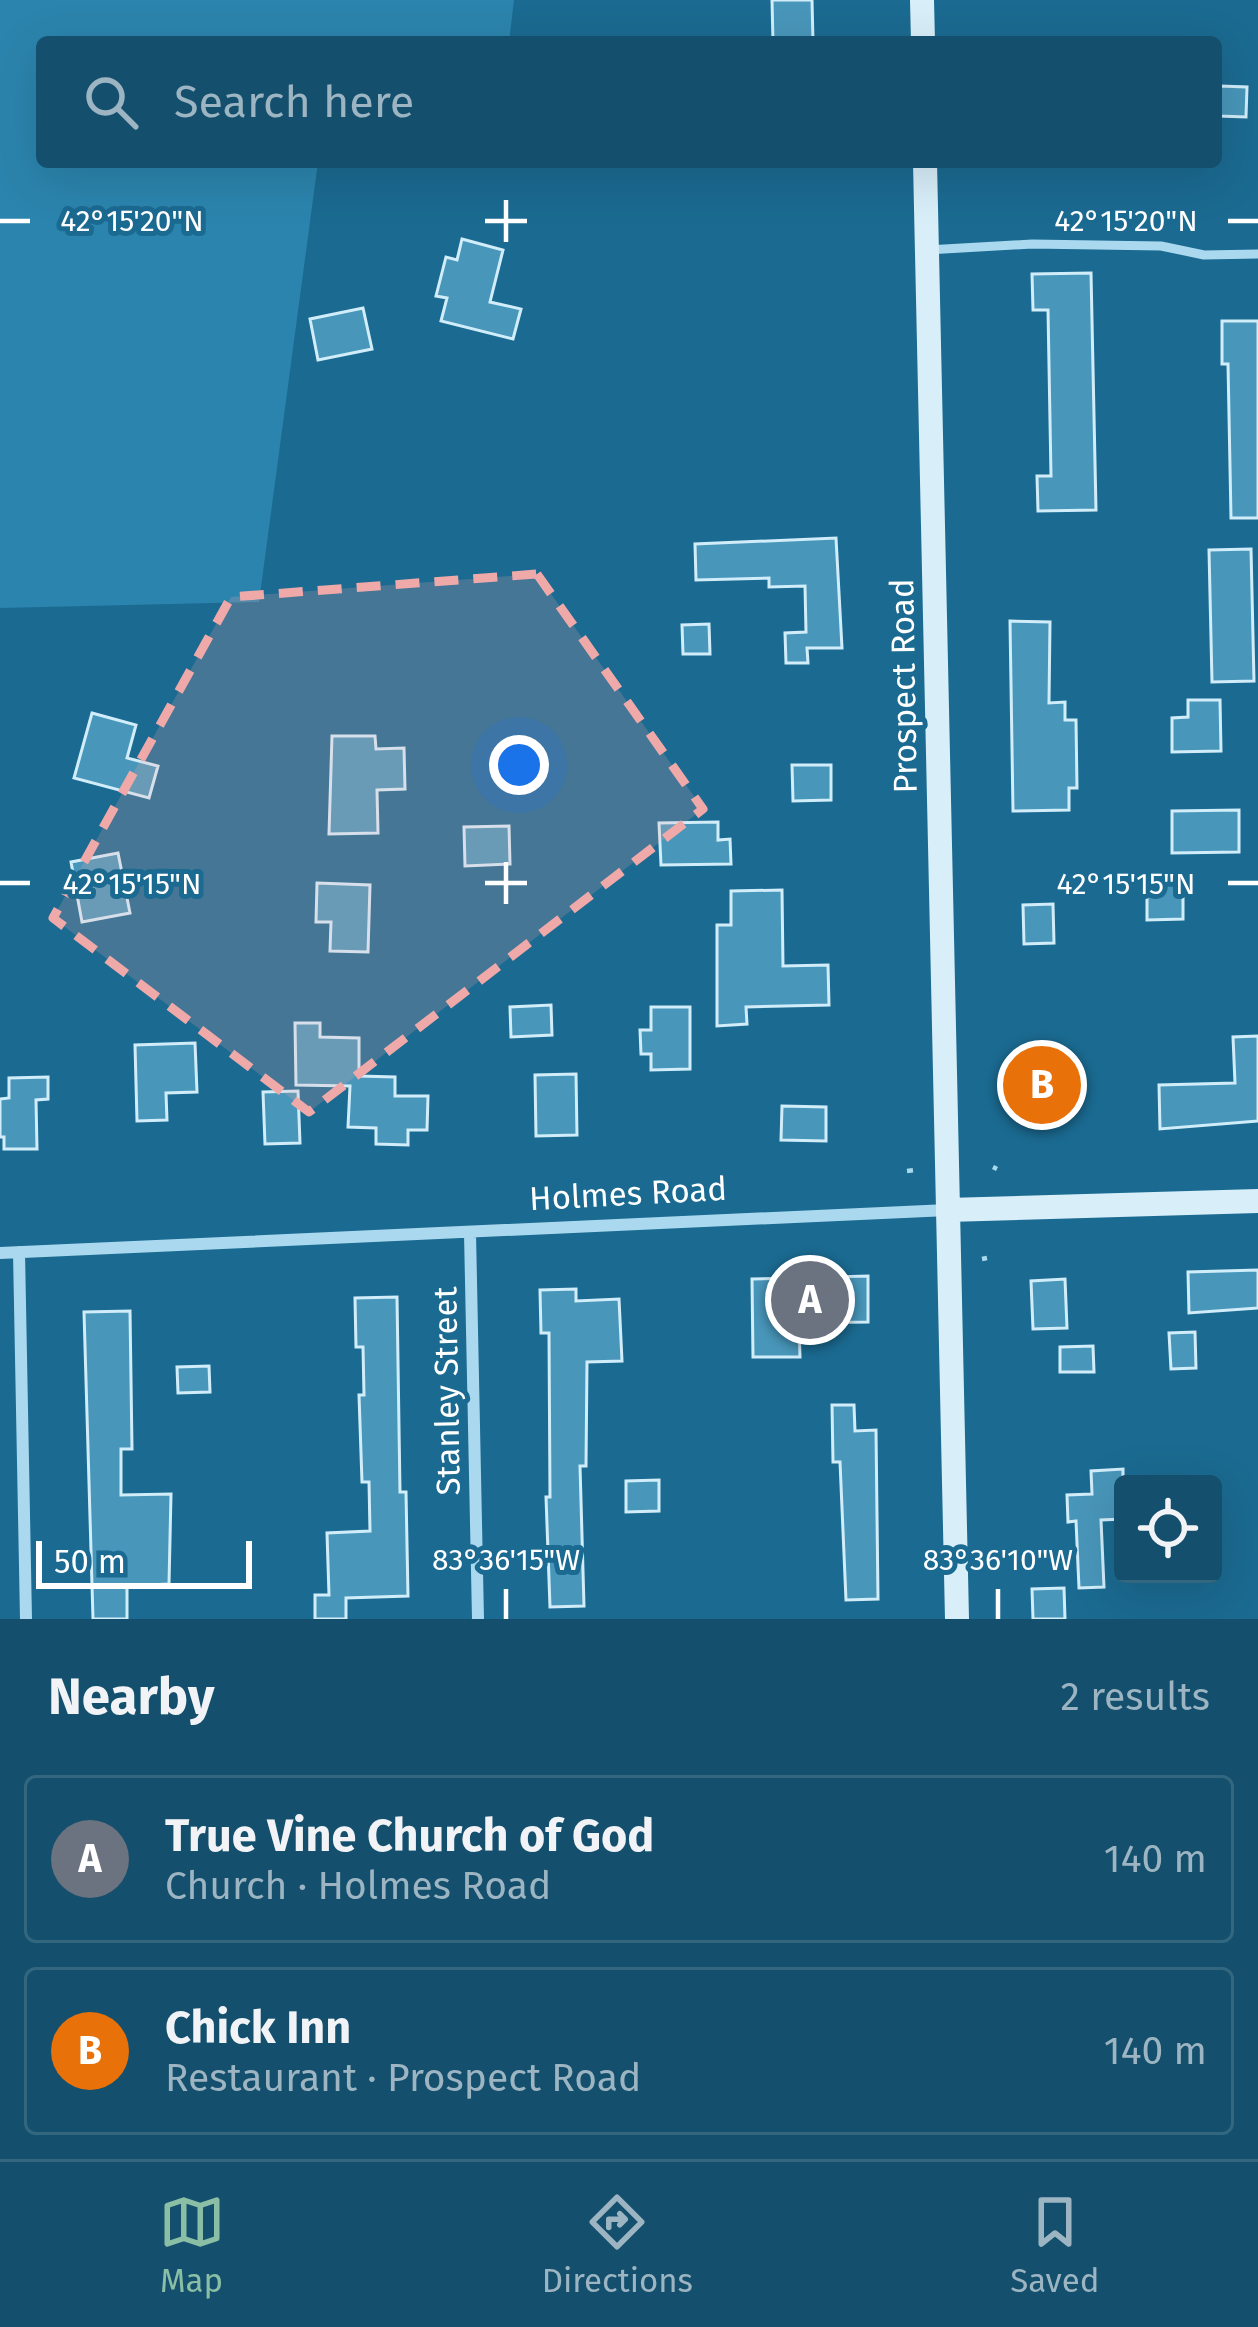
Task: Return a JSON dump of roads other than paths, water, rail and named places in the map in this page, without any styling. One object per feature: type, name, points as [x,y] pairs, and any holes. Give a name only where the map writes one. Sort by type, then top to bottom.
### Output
[{"type":"main road","points":[[922,0],[923,36]]},
{"type":"main road","name":"Prospect Road","points":[[926,168],[957,1619]]},
{"type":"main road","name":"Holmes Road","points":[[948,1210],[1258,1201]]},
{"type":"street","name":"Holmes Road","points":[[0,1252],[948,1210]]},
{"type":"street","name":"Stanley Street","points":[[470,1233],[478,1619]]},
{"type":"street","points":[[19,1252],[26,1619]]},
{"type":"lane","points":[[927,250],[1032,244],[1161,246],[1204,255],[1258,254]]},
{"type":"place","name":"Chick Inn","points":[[1042,1085]]},
{"type":"place","name":"True Vine Church of God","points":[[810,1300]]}]
